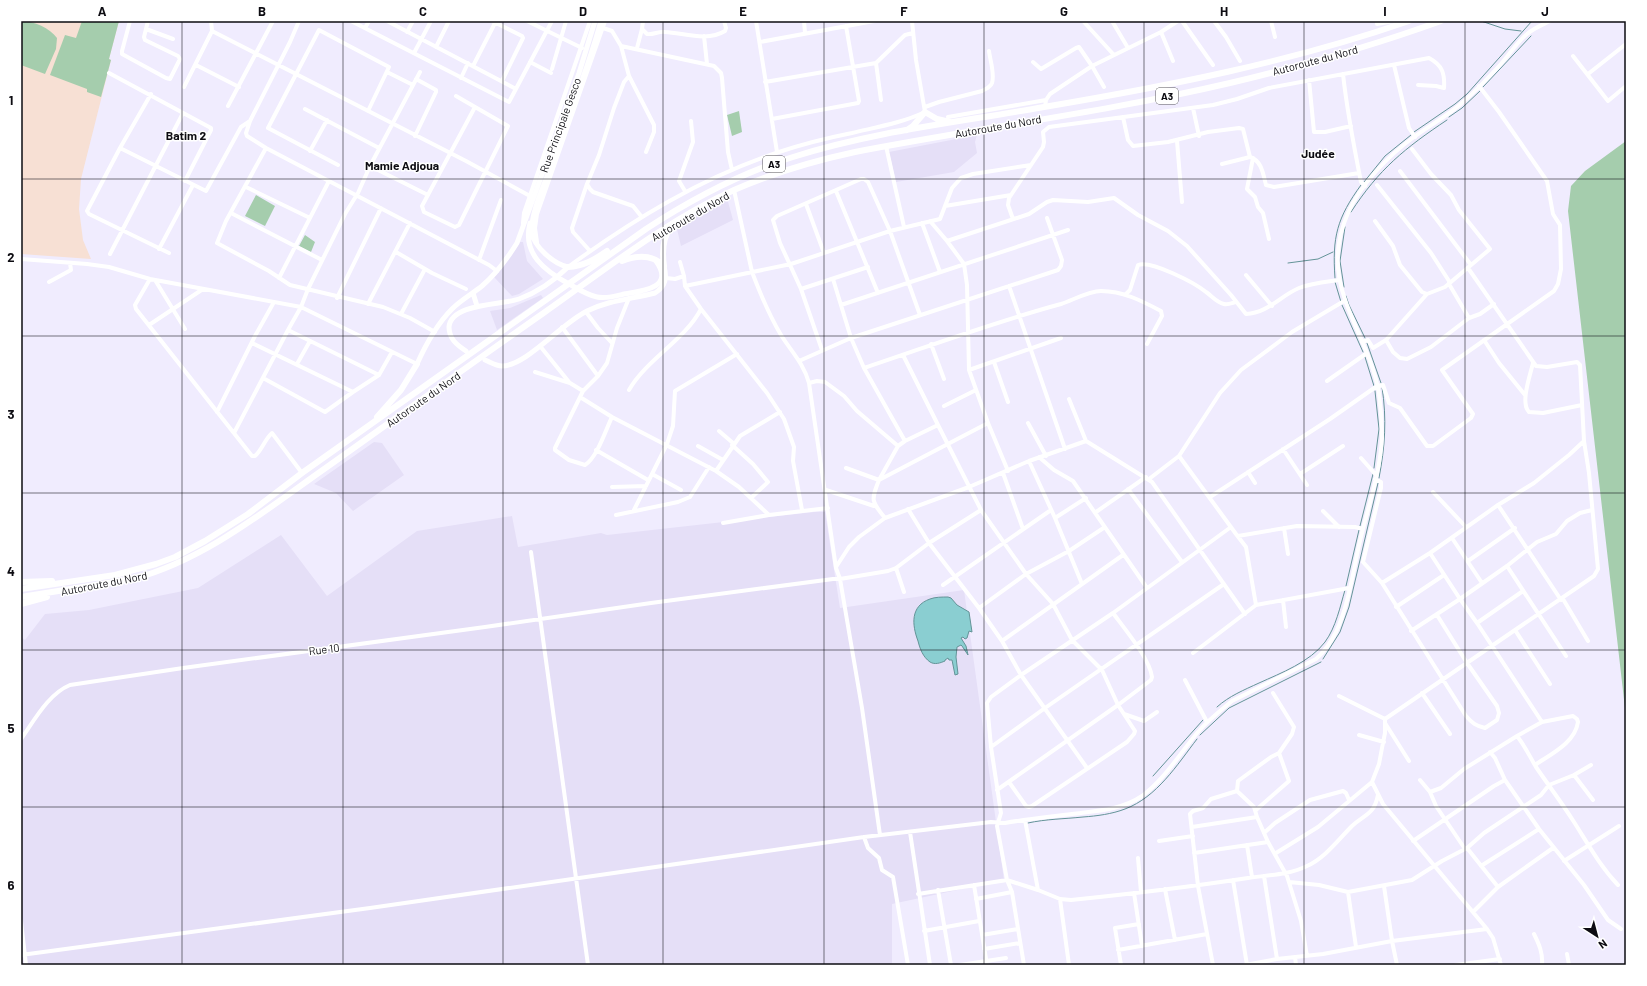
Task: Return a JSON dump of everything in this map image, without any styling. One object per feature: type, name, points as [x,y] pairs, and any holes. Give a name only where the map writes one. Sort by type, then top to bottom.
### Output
[{"type":"highway","name":"Autoroute du Nord","points":[[21,589],[133,570],[156,564],[182,554],[248,514],[302,472],[365,429],[646,229],[711,191],[775,163],[818,149],[957,122],[1173,84],[1255,66],[1354,40],[1410,21]]},
{"type":"highway","name":"Autoroute du Nord","points":[[21,597],[117,583],[151,574],[181,562],[209,547],[316,474],[603,271],[675,222],[734,190],[796,167],[829,158],[886,146],[1135,102],[1229,83],[1378,43],[1441,21]]},
{"type":"highway","points":[[904,132],[913,126],[925,109],[937,119],[957,122]]},
{"type":"highway","points":[[664,266],[664,242],[668,230],[675,222]]},
{"type":"highway","points":[[568,267],[580,266],[588,263],[646,229]]},
{"type":"highway","points":[[603,271],[621,261],[635,256],[655,259],[664,266]]},
{"type":"highway","points":[[365,429],[401,390],[417,364]]},
{"type":"highway","points":[[21,582],[74,580]]},
{"type":"highway","points":[[21,604],[72,590]]},
{"type":"main road","name":"Rue Principale Gesco","points":[[417,364],[435,332],[452,308],[497,271],[508,256],[523,229],[579,73],[595,21]]},
{"type":"main road","name":"Rue Principale Gesco","points":[[541,194],[592,52],[601,21]]},
{"type":"main road","points":[[466,351],[457,345],[449,333],[449,325],[451,320],[458,313],[477,306],[512,301],[526,296],[554,280],[568,267],[553,260],[538,245],[533,236],[532,228],[541,194]]},
{"type":"main road","points":[[541,194],[530,223],[528,241],[540,263],[551,274],[584,293],[601,298],[650,290],[658,284],[661,278],[661,270],[655,259]]},
{"type":"main road","points":[[485,360],[498,366],[510,365],[518,362],[562,327],[586,312],[609,302],[655,293],[663,285],[666,278],[664,266]]},
{"type":"main road","points":[[473,292],[477,306]]},
{"type":"street","points":[[130,21],[122,54],[170,79],[180,59],[178,56],[145,40],[144,37],[148,21]]},
{"type":"street","points":[[184,88],[212,31],[211,21]]},
{"type":"street","points":[[228,106],[273,21]]},
{"type":"street","points":[[299,21],[279,65],[250,121],[246,135],[266,148],[410,223],[497,271]]},
{"type":"street","points":[[351,21],[508,102],[510,101],[552,21]]},
{"type":"street","points":[[365,28],[369,21]]},
{"type":"street","points":[[387,21],[516,89]]},
{"type":"street","points":[[407,32],[413,21]]},
{"type":"street","points":[[414,54],[431,21]]},
{"type":"street","points":[[436,47],[449,21]]},
{"type":"street","points":[[527,21],[582,48]]},
{"type":"street","points":[[530,62],[552,71],[566,21]]},
{"type":"street","points":[[523,229],[524,212],[582,48],[590,21]]},
{"type":"street","points":[[538,245],[535,228],[537,214],[605,21]]},
{"type":"street","points":[[637,48],[643,21]]},
{"type":"street","points":[[642,29],[647,34],[664,32],[704,36],[725,31],[726,28],[724,21]]},
{"type":"street","points":[[756,21],[777,152]]},
{"type":"street","points":[[804,21],[805,33]]},
{"type":"street","points":[[837,21],[839,27]]},
{"type":"street","points":[[760,42],[874,21]]},
{"type":"street","points":[[912,21],[925,109]]},
{"type":"street","points":[[1083,21],[1114,55]]},
{"type":"street","points":[[1112,21],[1128,48]]},
{"type":"street","points":[[1045,107],[1046,100],[1050,94],[1092,66],[1160,32],[1178,21]]},
{"type":"street","points":[[1182,21],[1213,65]]},
{"type":"street","points":[[1214,21],[1226,37],[1240,61]]},
{"type":"street","points":[[1271,21],[1275,37]]},
{"type":"street","points":[[1377,21],[1377,24],[1394,21]]},
{"type":"street","points":[[23,955],[864,837],[998,822],[1005,823],[1094,811],[1126,804],[1137,798],[1151,788],[1208,722],[1232,701],[1306,665],[1321,654],[1336,631],[1349,588],[1376,477],[1382,439],[1381,408],[1377,386],[1367,353],[1344,301],[1339,280],[1338,252],[1344,224],[1351,206],[1385,162],[1414,136],[1461,104],[1526,35],[1550,21]]},
{"type":"street","points":[[473,66],[494,22],[524,38],[503,78]]},
{"type":"street","points":[[772,119],[858,103],[846,26]]},
{"type":"street","points":[[603,28],[612,31],[621,46],[629,76],[654,126],[654,132],[646,152]]},
{"type":"street","points":[[146,29],[173,39]]},
{"type":"street","points":[[338,165],[268,128],[317,32],[320,30],[388,66],[389,69],[368,111]]},
{"type":"street","points":[[212,31],[415,136],[451,153],[530,196]]},
{"type":"street","points":[[1160,32],[1173,61]]},
{"type":"street","points":[[765,82],[876,63],[905,35],[913,33]]},
{"type":"street","points":[[704,36],[707,64]]},
{"type":"street","points":[[1588,74],[1626,44]]},
{"type":"street","points":[[621,46],[637,48],[707,64],[716,68],[721,73],[728,152],[732,170]]},
{"type":"street","points":[[1033,62],[1041,70],[1078,47],[1082,49],[1104,87]]},
{"type":"street","points":[[568,267],[641,216],[684,191],[732,170],[777,152],[816,141],[893,124],[916,116],[925,109],[939,102],[982,91],[988,88],[992,83],[992,69],[988,51]]},
{"type":"street","points":[[1573,56],[1608,101],[1626,86]]},
{"type":"street","points":[[1013,219],[1008,205],[1011,195],[1044,145],[1043,132],[1046,128],[1193,108],[1237,99],[1269,88],[1363,69],[1429,58],[1440,65],[1442,69],[1444,88],[1418,85]]},
{"type":"street","points":[[461,78],[468,63]]},
{"type":"street","points":[[876,63],[882,100]]},
{"type":"street","points":[[196,65],[238,87]]},
{"type":"street","points":[[1394,65],[1409,128],[1414,136]]},
{"type":"street","points":[[387,72],[413,85]]},
{"type":"street","points":[[234,434],[288,330],[302,307],[308,289],[322,260],[357,195],[379,148],[420,72]]},
{"type":"street","points":[[109,74],[151,94],[183,113],[208,125],[211,129],[184,181]]},
{"type":"street","points":[[1343,74],[1355,152],[1361,182],[1365,186]]},
{"type":"street","points":[[590,251],[573,232],[572,228],[599,155],[614,108],[624,82],[629,76]]},
{"type":"street","points":[[415,136],[436,92],[416,79]]},
{"type":"street","points":[[1309,80],[1314,132],[1325,132],[1351,126]]},
{"type":"street","points":[[1210,497],[1330,419],[1377,386],[1383,385],[1389,403],[1400,408],[1427,446],[1433,446],[1471,418],[1473,414],[1442,370],[1554,292],[1558,284],[1561,268],[1560,225],[1553,214],[1547,181],[1500,112],[1479,86]]},
{"type":"street","points":[[151,94],[120,148],[87,211],[89,214],[169,253]]},
{"type":"street","points":[[456,96],[474,108],[508,126],[459,225],[455,227],[422,210],[422,206],[474,108]]},
{"type":"street","points":[[948,117],[1046,100]]},
{"type":"street","points":[[1193,108],[1199,136]]},
{"type":"street","points":[[305,109],[379,148]]},
{"type":"street","points":[[110,254],[183,113]]},
{"type":"street","points":[[1123,117],[1130,145],[1138,146],[1177,141],[1199,136],[1208,132],[1243,129],[1252,157],[1247,190],[1254,196],[1263,212],[1269,239]]},
{"type":"street","points":[[310,151],[327,120]]},
{"type":"street","points":[[120,148],[204,191],[207,190],[241,127],[250,121]]},
{"type":"street","points":[[684,191],[678,181],[693,142],[691,121]]},
{"type":"street","points":[[1177,141],[1182,202]]},
{"type":"street","points":[[886,146],[904,228]]},
{"type":"street","points":[[266,148],[224,225],[217,243],[290,285],[337,298],[368,304],[401,314],[435,332]]},
{"type":"street","points":[[1362,342],[1368,340],[1373,348],[1386,340],[1427,294],[1436,292],[1449,284],[1489,251],[1489,246],[1412,149]]},
{"type":"street","points":[[1222,164],[1252,157],[1259,162],[1266,185],[1270,187],[1359,172]]},
{"type":"street","points":[[685,286],[790,264],[890,231],[940,218],[952,188],[961,178],[973,174],[1032,165]]},
{"type":"street","points":[[370,166],[428,195]]},
{"type":"street","points":[[1385,721],[1422,693],[1562,599],[1596,574],[1598,569],[1584,441],[1580,365],[1577,362],[1547,368],[1539,368],[1533,363],[1506,325],[1470,267],[1400,171]]},
{"type":"street","points":[[822,350],[801,289],[780,243],[773,220],[777,216],[862,179],[866,180],[890,231],[920,316]]},
{"type":"street","points":[[279,278],[329,181]]},
{"type":"street","points":[[587,184],[593,192],[634,206],[641,216]]},
{"type":"street","points":[[159,249],[193,185]]},
{"type":"street","points":[[1377,185],[1431,253],[1449,281],[1449,284],[1469,318]]},
{"type":"street","points":[[246,187],[310,218]]},
{"type":"street","points":[[734,190],[752,272],[776,326],[805,371],[809,383],[826,490],[836,568],[840,580],[862,708],[880,835]]},
{"type":"street","points":[[836,191],[878,293]]},
{"type":"street","points":[[945,206],[1011,195]]},
{"type":"street","points":[[947,241],[1029,214],[1040,205],[1053,200],[1088,202],[1114,198],[1138,215],[1168,231],[1187,246],[1246,314],[1254,314],[1272,306],[1298,289],[1316,283],[1339,280]]},
{"type":"street","points":[[479,260],[501,200]]},
{"type":"street","points":[[806,204],[824,253]]},
{"type":"street","points":[[337,298],[381,208]]},
{"type":"street","points":[[231,213],[322,260]]},
{"type":"street","points":[[799,361],[851,338],[1058,270],[1061,266],[1062,260],[1047,218]]},
{"type":"street","points":[[930,221],[964,264],[968,299],[967,332],[969,370],[988,423],[1008,471]]},
{"type":"street","points":[[1375,221],[1393,246],[1400,265],[1422,292],[1427,294]]},
{"type":"street","points":[[368,304],[410,223]]},
{"type":"street","points":[[922,223],[940,272]]},
{"type":"street","points":[[841,305],[1068,230]]},
{"type":"street","points":[[396,252],[466,290]]},
{"type":"street","points":[[21,259],[70,262],[109,267],[153,279],[302,307],[417,364]]},
{"type":"street","points":[[49,282],[71,270],[70,262]]},
{"type":"street","points":[[680,262],[685,286],[780,412],[794,446],[793,461],[802,510]]},
{"type":"street","points":[[1126,294],[1130,290],[1138,265],[1145,264],[1155,265],[1184,278],[1206,291],[1217,302],[1225,304],[1236,302]]},
{"type":"street","points":[[801,289],[868,267]]},
{"type":"street","points":[[401,314],[425,269]]},
{"type":"street","points":[[1246,275],[1272,306]]},
{"type":"street","points":[[666,278],[675,279],[684,276]]},
{"type":"street","points":[[153,279],[185,329]]},
{"type":"street","points":[[153,279],[135,307],[148,326],[252,456],[255,456],[258,453],[267,437],[272,433],[302,472]]},
{"type":"street","points":[[833,279],[851,338],[864,368],[905,441]]},
{"type":"street","points":[[1009,286],[1066,449]]},
{"type":"street","points":[[148,326],[203,289]]},
{"type":"street","points":[[864,368],[1019,315],[1075,300],[1085,294],[1100,291],[1126,294],[1161,311],[1162,314],[1157,326],[1147,344]]},
{"type":"street","points":[[612,417],[588,464],[580,465],[569,460],[555,450],[583,391],[598,376],[607,364],[612,343],[629,298]]},
{"type":"street","points":[[1096,512],[1179,456],[1220,393],[1241,370],[1292,332],[1344,301]]},
{"type":"street","points":[[217,412],[274,302]]},
{"type":"street","points":[[1386,340],[1392,352],[1400,358],[1407,359],[1431,347],[1469,318],[1480,314],[1494,304]]},
{"type":"street","points":[[629,390],[653,360],[690,325],[701,308]]},
{"type":"street","points":[[586,312],[601,332],[612,343]]},
{"type":"street","points":[[562,327],[598,376]]},
{"type":"street","points":[[288,330],[379,375]]},
{"type":"street","points":[[969,370],[1061,338]]},
{"type":"street","points":[[1484,340],[1499,363],[1525,396]]},
{"type":"street","points":[[297,364],[310,341]]},
{"type":"street","points":[[252,343],[353,392]]},
{"type":"street","points":[[932,344],[944,379]]},
{"type":"street","points":[[540,346],[570,383]]},
{"type":"street","points":[[263,378],[325,412],[379,375],[392,352]]},
{"type":"street","points":[[1327,380],[1367,353]]},
{"type":"street","points":[[634,510],[666,444],[674,420],[673,407],[675,391],[737,354]]},
{"type":"street","points":[[903,355],[981,510],[1005,542],[1026,574],[1053,604],[1072,640],[1102,670],[1118,705],[1134,731],[1134,734],[1127,742],[1029,807],[1026,806],[1009,782]]},
{"type":"street","points":[[994,362],[1008,402]]},
{"type":"street","points":[[1533,363],[1525,396],[1526,409],[1529,412],[1543,413],[1582,405]]},
{"type":"street","points":[[535,372],[570,383],[583,391]]},
{"type":"street","points":[[809,383],[817,380],[825,382],[844,396],[857,411],[898,446]]},
{"type":"street","points":[[944,406],[976,390]]},
{"type":"street","points":[[580,397],[612,417],[716,471],[739,487],[769,514]]},
{"type":"street","points":[[1069,399],[1086,441],[1147,478],[1201,549],[1245,614]]},
{"type":"street","points":[[716,471],[733,444],[740,436],[780,412]]},
{"type":"street","points":[[1028,422],[1046,456]]},
{"type":"street","points":[[846,468],[879,480],[988,423]]},
{"type":"street","points":[[874,506],[874,492],[898,446],[938,425]]},
{"type":"street","points":[[719,431],[753,464],[768,482],[751,498]]},
{"type":"street","points":[[836,568],[850,547],[859,537],[885,518],[969,487],[1039,457],[1046,456],[1086,441]]},
{"type":"street","points":[[1382,583],[1430,553],[1498,505],[1534,483],[1569,456],[1584,441]]},
{"type":"street","points":[[698,446],[723,460]]},
{"type":"street","points":[[1300,474],[1344,446]]},
{"type":"street","points":[[1282,449],[1307,485]]},
{"type":"street","points":[[596,450],[648,480]]},
{"type":"street","points":[[1179,456],[1246,547],[1256,605]]},
{"type":"street","points":[[1039,457],[1054,470],[1073,481],[1096,512],[1147,588]]},
{"type":"street","points":[[1361,458],[1381,482],[1381,488],[1363,562],[1382,583],[1411,631],[1472,723],[1479,727],[1485,728],[1497,720],[1499,713],[1496,706],[1437,615]]},
{"type":"street","points":[[1029,461],[1055,518],[1082,584]]},
{"type":"street","points":[[616,515],[678,502],[690,497],[708,467]]},
{"type":"street","points":[[1248,472],[1256,484]]},
{"type":"street","points":[[1003,473],[1023,529]]},
{"type":"street","points":[[652,474],[681,490]]},
{"type":"street","points":[[612,487],[646,486]]},
{"type":"street","points":[[1128,489],[1182,562]]},
{"type":"street","points":[[826,490],[874,506],[885,518]]},
{"type":"street","points":[[1433,492],[1466,527]]},
{"type":"street","points":[[1055,518],[1086,498]]},
{"type":"street","points":[[1498,505],[1562,599],[1588,641]]},
{"type":"street","points":[[723,523],[769,514],[828,508]]},
{"type":"street","points":[[908,509],[929,543],[954,577],[968,592],[1002,641],[1021,675],[1086,768]]},
{"type":"street","points":[[904,592],[896,568],[929,543],[981,510]]},
{"type":"street","points":[[943,585],[1051,510]]},
{"type":"street","points":[[1411,631],[1437,615],[1507,566],[1529,550],[1537,542],[1559,532],[1567,521],[1580,513],[1592,510]]},
{"type":"street","points":[[1323,511],[1339,527]]},
{"type":"street","points":[[979,608],[1026,574],[1069,551],[1105,527]]},
{"type":"street","points":[[1024,965],[1012,892],[1007,880],[997,826],[1001,813],[991,747],[987,703],[991,697],[1021,675],[1113,613],[1231,527]]},
{"type":"street","points":[[1238,536],[1284,528],[1339,527],[1363,529]]},
{"type":"street","points":[[1284,528],[1288,554]]},
{"type":"street","points":[[1468,561],[1515,528]]},
{"type":"street","points":[[1452,538],[1482,583]]},
{"type":"street","points":[[531,552],[588,965]]},
{"type":"street","points":[[1430,553],[1542,722]]},
{"type":"street","points":[[1002,641],[1124,554]]},
{"type":"street","points":[[1507,566],[1566,656]]},
{"type":"street","name":"Rue 10","points":[[21,739],[48,703],[63,688],[70,685],[651,603],[833,579],[840,580],[888,571],[896,568]]},
{"type":"street","points":[[1396,607],[1444,575]]},
{"type":"street","points":[[991,747],[1224,584]]},
{"type":"street","points":[[1193,653],[1256,605],[1349,588]]},
{"type":"street","points":[[1477,623],[1523,591]]},
{"type":"street","points":[[1283,600],[1286,627]]},
{"type":"street","points":[[997,790],[1068,741],[1151,680],[1152,677],[1150,670],[1136,646],[1113,613]]},
{"type":"street","points":[[1515,630],[1550,684]]},
{"type":"street","points":[[1185,680],[1208,722]]},
{"type":"street","points":[[1422,693],[1450,734]]},
{"type":"street","points":[[1272,694],[1294,727],[1292,734],[1279,752],[1240,779],[1237,785],[1237,792],[1256,810],[1257,817],[1268,842],[1286,874],[1301,921],[1307,956]]},
{"type":"street","points":[[1339,696],[1385,721],[1409,761]]},
{"type":"street","points":[[1124,714],[1144,721],[1157,712]]},
{"type":"street","points":[[1430,792],[1440,788],[1464,769],[1490,752],[1542,722],[1573,716],[1577,719],[1578,722],[1575,733],[1566,743],[1535,765]]},
{"type":"street","points":[[1276,854],[1318,827],[1372,782],[1379,764],[1384,742],[1385,721]]},
{"type":"street","points":[[1359,735],[1384,742]]},
{"type":"street","points":[[1517,736],[1526,748],[1535,765],[1554,790],[1606,873],[1618,885]]},
{"type":"street","points":[[1256,810],[1289,781],[1279,752]]},
{"type":"street","points":[[1490,752],[1495,758],[1505,780],[1553,848],[1584,885],[1608,920],[1621,929]]},
{"type":"street","points":[[1289,882],[1348,892],[1412,880],[1466,848],[1484,833],[1541,795],[1549,785],[1574,775],[1591,765]]},
{"type":"street","points":[[1574,775],[1593,800]]},
{"type":"street","points":[[1420,780],[1430,792],[1436,806],[1466,848],[1498,887]]},
{"type":"street","points":[[1413,841],[1505,780]]},
{"type":"street","points":[[1372,782],[1383,804],[1487,929],[1493,938],[1501,965]]},
{"type":"street","points":[[1264,833],[1275,823],[1312,799],[1343,791],[1350,800]]},
{"type":"street","points":[[1212,965],[1198,886],[1191,812],[1203,808],[1211,799],[1237,792]]},
{"type":"street","points":[[918,894],[1007,880],[1060,899],[1071,900],[1198,886],[1252,877],[1286,874],[1308,866],[1320,859],[1355,824],[1373,810],[1378,795]]},
{"type":"street","points":[[1192,827],[1257,817]]},
{"type":"street","points":[[1025,820],[1038,890]]},
{"type":"street","points":[[1564,861],[1619,826]]},
{"type":"street","points":[[1481,866],[1539,829]]},
{"type":"street","points":[[910,832],[918,894],[930,965]]},
{"type":"street","points":[[1159,841],[1193,836]]},
{"type":"street","points":[[864,837],[868,848],[879,858],[882,870],[893,877],[908,965]]},
{"type":"street","points":[[1194,853],[1268,842]]},
{"type":"street","points":[[1247,845],[1252,877]]},
{"type":"street","points":[[1473,912],[1498,887],[1553,848]]},
{"type":"street","points":[[1138,858],[1142,892]]},
{"type":"street","points":[[1264,876],[1277,959]]},
{"type":"street","points":[[1233,880],[1246,965],[1356,947],[1487,929]]},
{"type":"street","points":[[974,885],[986,963]]},
{"type":"street","points":[[1384,886],[1397,965]]},
{"type":"street","points":[[1165,889],[1175,940]]},
{"type":"street","points":[[938,890],[951,965]]},
{"type":"street","points":[[976,899],[1012,892]]},
{"type":"street","points":[[1348,892],[1356,947]]},
{"type":"street","points":[[1134,893],[1142,946]]},
{"type":"street","points":[[1060,899],[1069,965]]},
{"type":"street","points":[[21,921],[23,955],[26,965]]},
{"type":"street","points":[[924,931],[979,921]]},
{"type":"street","points":[[1121,965],[1115,928],[1139,924]]},
{"type":"street","points":[[982,935],[1018,928]]},
{"type":"street","points":[[1118,950],[1207,934]]},
{"type":"street","points":[[1534,934],[1541,951],[1542,965]]},
{"type":"street","points":[[984,949],[1020,943]]},
{"type":"street","points":[[1567,954],[1569,965]]},
{"type":"street","points":[[1295,957],[1296,965]]},
{"type":"street","points":[[960,965],[986,963],[1006,958]]},
{"type":"street","points":[[1456,965],[1500,959]]},
{"type":"shaded area","points":[[21,21],[119,21],[109,59],[111,60],[81,179],[79,209],[83,240],[91,259],[21,254]]},
{"type":"shaded area","points":[[21,21],[31,22],[41,26],[54,34],[57,38],[56,49],[45,74],[21,65]]},
{"type":"shaded area","points":[[82,21],[119,21],[109,59],[111,60],[101,97],[87,92],[87,89],[50,75],[65,35],[76,38]]},
{"type":"shaded area","points":[[739,111],[742,132],[732,136],[727,115]]},
{"type":"shaded area","points":[[977,135],[975,142],[977,153],[954,172],[896,182],[889,152]]},
{"type":"shaded area","points":[[1626,141],[1626,717],[1568,211],[1571,186],[1585,171]]},
{"type":"shaded area","points":[[256,195],[275,206],[265,226],[245,216]]},
{"type":"shaded area","points":[[727,198],[733,220],[681,246],[676,225]]},
{"type":"shaded area","points":[[305,235],[315,242],[311,252],[299,246]]},
{"type":"shaded area","points":[[520,242],[523,242],[527,261],[543,279],[519,294],[512,296],[494,277]]},
{"type":"shaded area","points":[[541,295],[543,298],[497,330],[490,311],[510,308]]},
{"type":"shaded area","points":[[374,442],[382,443],[404,475],[353,511],[336,493],[314,484]]},
{"type":"shaded area","points":[[825,512],[840,608],[964,590],[1004,880],[892,904],[892,965],[21,965],[21,637],[25,640],[45,614],[89,610],[198,588],[281,535],[327,596],[417,531],[512,516],[518,547],[601,533],[607,535]]},
{"type":"shaded area","points":[[934,598],[951,598],[957,605],[969,612],[972,632],[969,631],[967,638],[961,638],[966,646],[968,655],[961,645],[957,647],[956,657],[958,674],[955,675],[952,660],[949,660],[948,658],[943,662],[934,663],[925,658],[916,635],[914,623],[916,611],[923,602]]},
{"type":"waterway","points":[[1481,21],[1505,29],[1521,31]]},
{"type":"waterway","points":[[1414,132],[1467,94],[1532,21]]},
{"type":"waterway","points":[[1483,87],[1531,36]]},
{"type":"waterway","points":[[1449,117],[1462,108],[1480,91]]},
{"type":"waterway","points":[[1351,212],[1372,183],[1394,160],[1418,140],[1447,120]]},
{"type":"waterway","points":[[1364,182],[1385,156],[1411,135]]},
{"type":"waterway","points":[[1335,278],[1334,251],[1338,228],[1346,208],[1361,185]]},
{"type":"waterway","points":[[1344,287],[1340,261],[1345,227]]},
{"type":"waterway","points":[[1288,263],[1318,259],[1333,252]]},
{"type":"waterway","points":[[1335,282],[1341,302]]},
{"type":"waterway","points":[[1346,296],[1365,338]]},
{"type":"waterway","points":[[1342,305],[1363,352]]},
{"type":"waterway","points":[[1367,343],[1381,383]]},
{"type":"waterway","points":[[1365,357],[1374,386]]},
{"type":"waterway","points":[[1379,478],[1385,433],[1382,387]]},
{"type":"waterway","points":[[1374,468],[1379,429],[1375,391]]},
{"type":"waterway","points":[[1360,526],[1373,474]]},
{"type":"waterway","points":[[1323,659],[1340,632],[1349,607],[1378,483]]},
{"type":"waterway","points":[[1346,586],[1359,530]]},
{"type":"waterway","points":[[1217,707],[1237,694],[1295,666],[1319,649],[1332,630],[1345,590]]},
{"type":"waterway","points":[[1200,735],[1229,708],[1321,662]]},
{"type":"waterway","points":[[1153,776],[1203,720]]},
{"type":"waterway","points":[[1028,823],[1088,817],[1120,811],[1136,804],[1147,797],[1166,779],[1197,739]]},
{"type":"district","name":"Batim 2","points":[[186,135]]},
{"type":"district","name":"Judée","points":[[1318,153]]},
{"type":"district","name":"Mamie Adjoua","points":[[402,165]]}]
